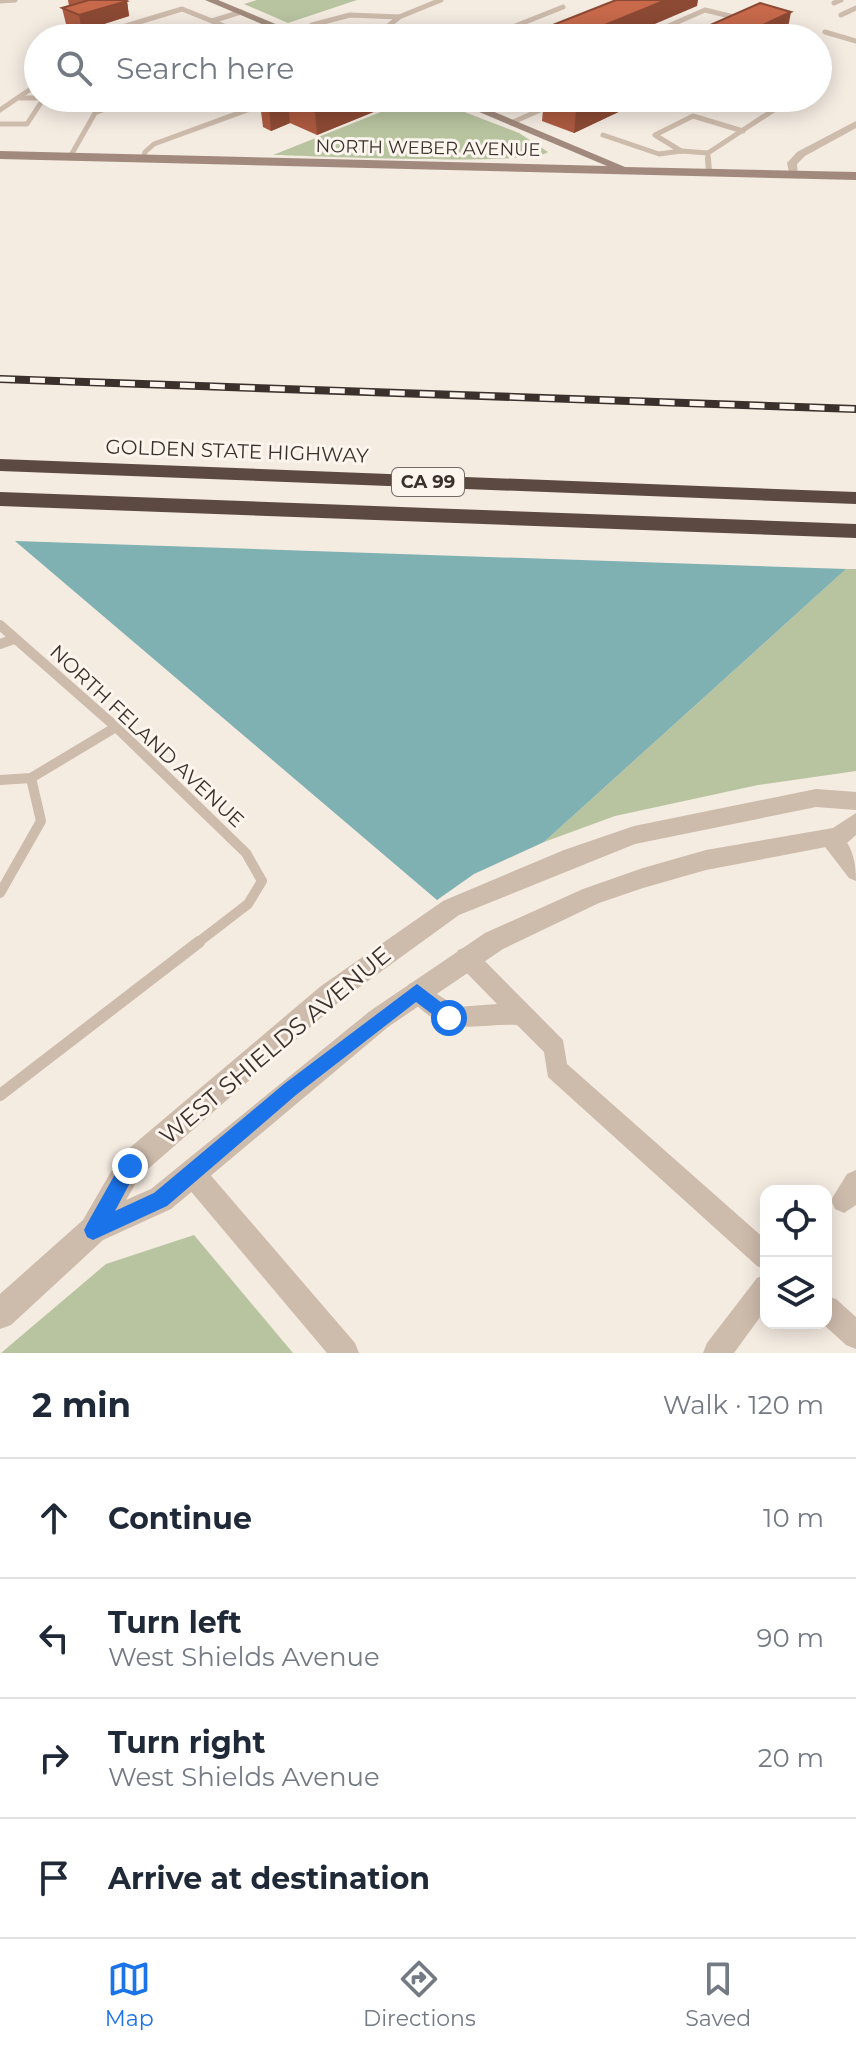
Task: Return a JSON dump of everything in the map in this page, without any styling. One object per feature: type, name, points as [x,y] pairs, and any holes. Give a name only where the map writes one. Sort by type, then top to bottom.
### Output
[{"type":"highway","name":"GOLDEN STATE HIGHWAY","points":[[0,465],[856,498]]},
{"type":"highway","name":"CA 99","points":[[0,499],[856,531]]},
{"type":"main road","points":[[210,0],[267,24]]},
{"type":"main road","points":[[485,112],[630,171]]},
{"type":"main road","points":[[543,135],[555,154],[551,169]]},
{"type":"main road","name":"NORTH WEBER AVENUE","points":[[0,155],[856,176]]},
{"type":"street","points":[[794,175],[792,163],[801,154],[856,124]]},
{"type":"street","name":"WEST SHIELDS AVENUE","points":[[93,1230],[130,1166],[330,994],[451,908],[572,857],[634,835],[816,798],[856,801]]},
{"type":"street","name":"WEST SHIELDS AVENUE","points":[[0,1314],[93,1230],[161,1199],[312,1072],[466,957],[536,920],[643,878],[706,860],[839,836],[856,822]]},
{"type":"street","points":[[829,837],[856,872]]},
{"type":"street","points":[[466,957],[555,1048],[556,1069],[760,1252]]},
{"type":"street","points":[[417,991],[435,1010],[449,1018],[470,1019],[498,1013],[522,1015]]},
{"type":"street","points":[[192,1173],[345,1353]]},
{"type":"street","points":[[717,1353],[760,1295]]},
{"type":"street","points":[[832,1314],[856,1335]]},
{"type":"lane","points":[[0,1],[15,0]]},
{"type":"lane","points":[[391,24],[399,17],[441,0]]},
{"type":"lane","points":[[834,3],[841,0]]},
{"type":"lane","points":[[520,24],[563,7]]},
{"type":"lane","points":[[841,15],[856,8]]},
{"type":"lane","points":[[132,24],[182,9],[219,24]]},
{"type":"lane","points":[[673,24],[705,10],[744,20],[735,24]]},
{"type":"lane","points":[[212,21],[241,12]]},
{"type":"lane","points":[[316,24],[350,15],[399,17]]},
{"type":"lane","points":[[832,34],[856,41]]},
{"type":"lane","points":[[0,110],[11,106],[24,91]]},
{"type":"lane","points":[[18,98],[24,98]]},
{"type":"lane","points":[[0,124],[27,124],[35,112]]},
{"type":"lane","points":[[70,157],[97,112]]},
{"type":"lane","points":[[143,159],[145,152],[154,144],[242,112]]},
{"type":"lane","points":[[511,123],[536,112]]},
{"type":"lane","points":[[603,135],[659,154],[681,151],[708,153],[771,112]]},
{"type":"lane","points":[[681,151],[655,135],[693,116],[743,131]]},
{"type":"lane","points":[[708,153],[709,172]]},
{"type":"lane","name":"NORTH FELAND AVENUE","points":[[0,625],[116,727],[246,853],[262,881],[248,904],[0,1095]]},
{"type":"lane","points":[[0,644],[14,639]]},
{"type":"lane","points":[[0,780],[31,778],[116,727]]},
{"type":"lane","points":[[0,893],[41,821],[31,778]]},
{"type":"green space","points":[[257,0],[357,0],[288,23],[244,4]]},
{"type":"green space","points":[[381,112],[464,112],[519,133],[548,152],[503,159],[273,155]]},
{"type":"green space","points":[[846,569],[856,569],[856,771],[758,785],[615,816],[544,842]]},
{"type":"green space","points":[[194,1235],[293,1353],[1,1353],[106,1264]]},
{"type":"water","points":[[15,541],[846,569],[544,842],[474,874],[437,900]]},
{"type":"building","points":[[89,0],[127,1],[79,15],[62,8]]},
{"type":"building","points":[[616,0],[666,0],[607,24],[555,24]]},
{"type":"building","points":[[760,3],[791,12],[765,24],[713,24]]},
{"type":"railway","points":[[0,379],[856,409]]},
{"type":"route","points":[[130,1166],[93,1230],[161,1199],[290,1090],[417,991],[435,1010],[449,1018]]}]
